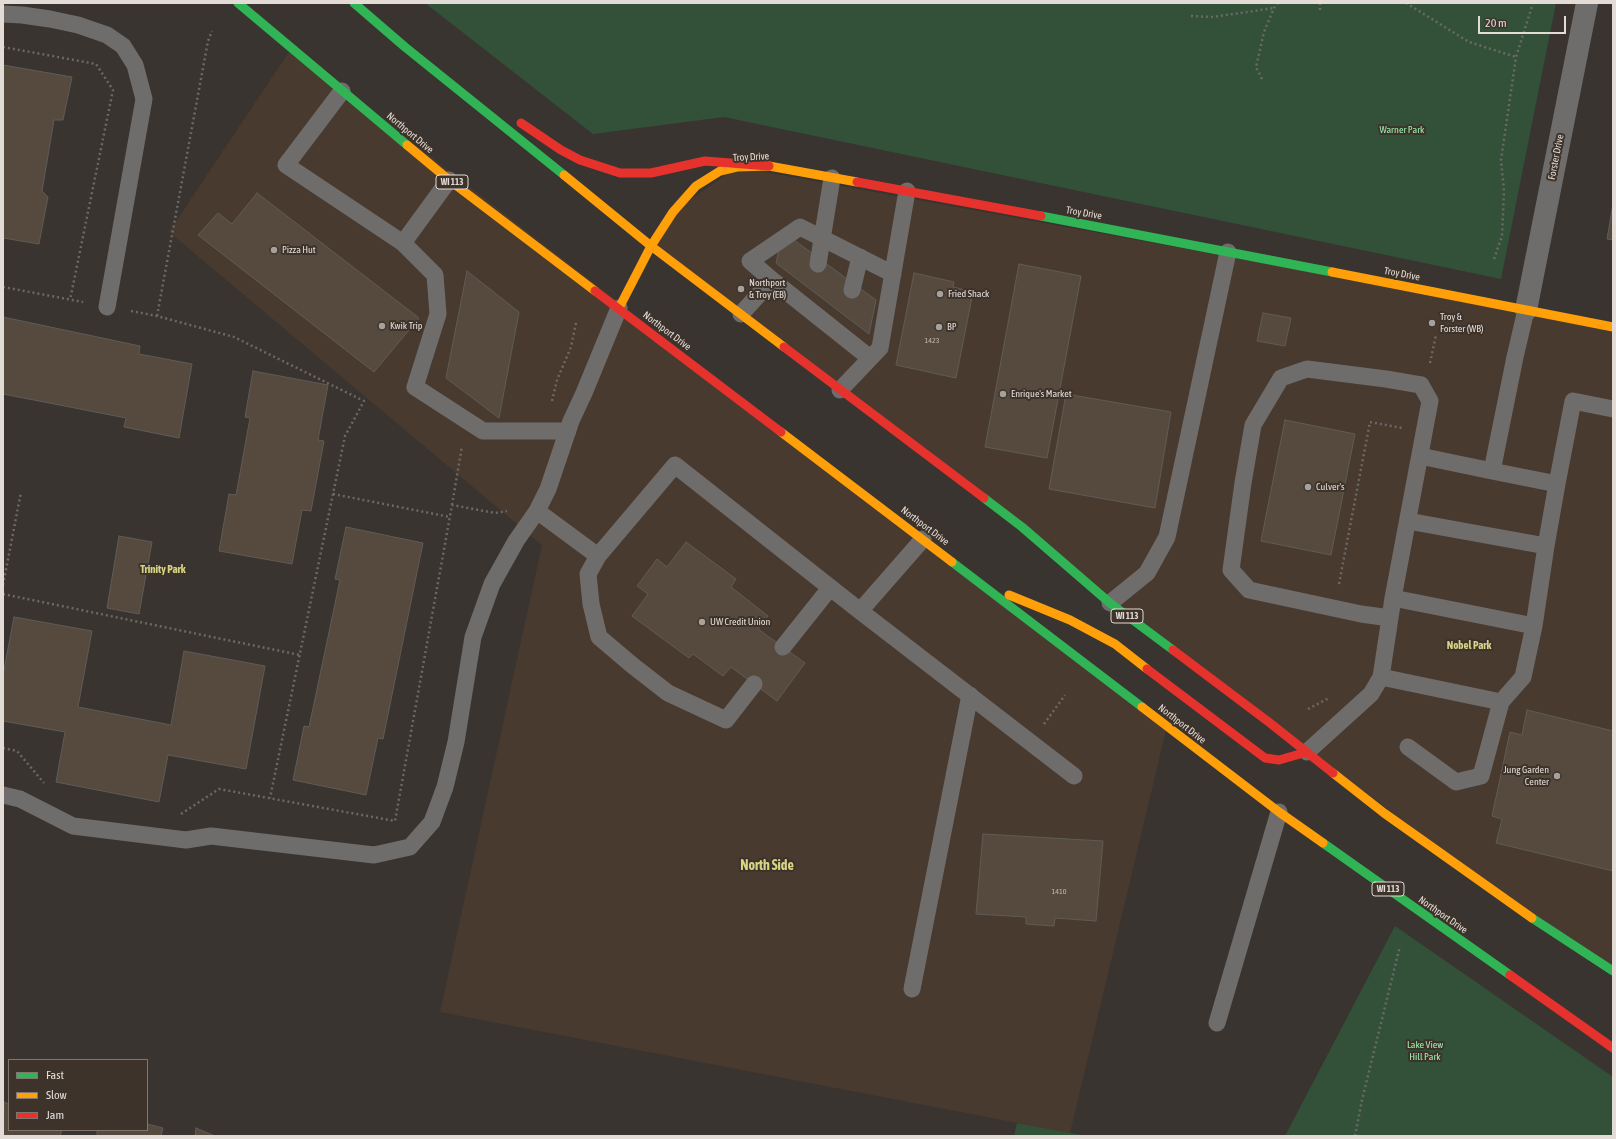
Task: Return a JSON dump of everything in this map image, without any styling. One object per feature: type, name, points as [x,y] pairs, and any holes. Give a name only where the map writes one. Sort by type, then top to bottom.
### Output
[{"type":"main road","name":"Northport Drive","points":[[238,3],[449,180],[923,538],[1279,812],[1613,1048]]},
{"type":"main road","name":"WI 113","points":[[354,3],[651,246],[1022,528],[1110,603],[1404,827],[1513,905],[1613,971]]},
{"type":"main road","points":[[405,46],[483,98]]},
{"type":"main road","points":[[515,119],[580,160],[620,173],[651,173],[704,161],[769,166]]},
{"type":"main road","name":"Troy Drive","points":[[619,308],[651,246],[673,212],[689,193],[707,178],[720,172],[737,167],[769,166],[1228,252],[1613,327]]},
{"type":"main road","points":[[980,582],[1070,620],[1114,644],[1265,758],[1278,760],[1307,752]]},
{"type":"street","name":"Forster Drive","points":[[1526,310],[1587,3]]},
{"type":"lane","points":[[3,14],[50,19],[78,25],[108,35],[123,46],[135,65],[144,99],[107,307]]},
{"type":"lane","points":[[342,91],[286,165],[403,243],[435,275],[438,314],[415,387],[483,430],[568,432]]},
{"type":"lane","points":[[818,264],[832,178]]},
{"type":"lane","points":[[403,243],[449,180]]},
{"type":"lane","points":[[840,390],[880,348],[907,191]]},
{"type":"lane","points":[[870,358],[843,328],[810,302],[772,280],[750,261],[800,227],[893,274]]},
{"type":"lane","points":[[1110,603],[1147,574],[1167,537],[1228,252]]},
{"type":"lane","points":[[852,290],[860,257]]},
{"type":"lane","points":[[742,314],[772,280]]},
{"type":"lane","points":[[3,795],[20,799],[73,826],[186,840],[211,836],[374,855],[410,847],[432,822],[445,787],[456,742],[473,637],[492,584],[548,489],[568,432],[619,308]]},
{"type":"lane","points":[[1492,471],[1515,356],[1526,310]]},
{"type":"lane","points":[[1307,752],[1371,694],[1381,677],[1390,618],[1393,598],[1430,401],[1421,385],[1386,379],[1307,369],[1280,378],[1253,425],[1231,570],[1249,590],[1361,614],[1390,618]]},
{"type":"lane","points":[[1408,747],[1456,782],[1481,776],[1501,702],[1523,677],[1534,626],[1546,546],[1573,401],[1613,409]]},
{"type":"lane","points":[[1420,456],[1557,484]]},
{"type":"lane","points":[[754,684],[726,720],[668,693],[599,637],[591,604],[588,574],[598,556],[675,465],[830,588],[1074,776]]},
{"type":"lane","points":[[536,511],[598,556]]},
{"type":"lane","points":[[1408,521],[1546,546]]},
{"type":"lane","points":[[860,611],[923,538]]},
{"type":"lane","points":[[783,647],[830,588]]},
{"type":"lane","points":[[1393,598],[1534,626]]},
{"type":"lane","points":[[1381,677],[1501,702]]},
{"type":"lane","points":[[912,989],[970,696]]},
{"type":"lane","points":[[1217,1023],[1279,812]]},
{"type":"path","points":[[1262,79],[1256,67],[1264,32],[1274,8],[1278,3]]},
{"type":"path","points":[[1320,3],[1320,13]]},
{"type":"path","points":[[1406,3],[1469,42],[1516,57]]},
{"type":"path","points":[[1494,259],[1502,236],[1504,191],[1501,160],[1516,57],[1533,3]]},
{"type":"path","points":[[1191,16],[1213,17],[1274,8]]},
{"type":"path","points":[[157,316],[208,41],[212,31]]},
{"type":"path","points":[[3,47],[96,64],[113,90],[70,300]]},
{"type":"path","points":[[3,287],[157,316],[234,337],[364,401],[345,436],[270,798]]},
{"type":"path","points":[[544,431],[558,380],[571,347],[576,323]]},
{"type":"path","points":[[1421,385],[1432,358],[1436,335]]},
{"type":"path","points":[[175,818],[219,789],[395,820],[466,420]]},
{"type":"path","points":[[1338,590],[1370,422],[1404,429]]},
{"type":"path","points":[[3,585],[22,492]]},
{"type":"path","points":[[333,494],[450,517]]},
{"type":"path","points":[[452,505],[495,513],[514,509]]},
{"type":"path","points":[[3,594],[300,655]]},
{"type":"path","points":[[1308,709],[1334,694]]},
{"type":"path","points":[[1031,742],[1065,695]]},
{"type":"path","points":[[3,748],[17,751],[48,788]]},
{"type":"path","points":[[1355,1136],[1362,1100],[1400,946]]},
{"type":"shaded area","points":[[291,49],[1167,726],[1070,1133],[440,1012],[542,545],[169,232]]},
{"type":"shaded area","points":[[737,167],[1613,327],[1613,971],[1513,905],[651,246],[673,212]]},
{"type":"green space","name":"Warner Park","points":[[425,3],[1556,3],[1501,279],[724,117],[593,134]]},
{"type":"green space","name":"Lake View Hill Park","points":[[1395,926],[1613,1077],[1613,1136],[1285,1136]]},
{"type":"green space","points":[[1017,1123],[1070,1133],[1088,1136],[1014,1136]]},
{"type":"building","points":[[3,65],[72,77],[63,120],[54,120],[42,191],[48,197],[39,244],[3,238]]},
{"type":"building","points":[[257,193],[419,318],[374,372],[198,235],[218,213],[232,224]]},
{"type":"building","points":[[1613,204],[1613,240],[1607,239]]},
{"type":"building","points":[[783,232],[876,300],[869,334],[776,263]]},
{"type":"building","points":[[1019,264],[1081,276],[1047,458],[985,447]]},
{"type":"building","points":[[467,271],[519,312],[499,418],[446,378]]},
{"type":"building","points":[[914,273],[954,282],[953,287],[973,292],[956,378],[896,365]]},
{"type":"building","points":[[1263,313],[1291,318],[1285,346],[1257,341]]},
{"type":"building","points":[[3,317],[140,346],[139,354],[192,364],[179,438],[124,427],[126,418],[3,394]]},
{"type":"building","points":[[253,371],[328,385],[318,440],[324,441],[311,511],[302,510],[292,564],[219,551],[229,494],[236,495],[250,418],[245,417]]},
{"type":"building","points":[[1066,394],[1171,412],[1155,508],[1049,489]]},
{"type":"building","name":"Culver's","points":[[1285,420],[1355,434],[1331,555],[1261,541]]},
{"type":"building","points":[[346,527],[423,543],[383,739],[378,738],[366,795],[293,780],[304,726],[309,727],[340,580],[335,579]]},
{"type":"building","points":[[119,536],[152,542],[139,614],[107,608]]},
{"type":"building","name":"UW Credit Union","points":[[686,542],[736,579],[731,587],[768,616],[758,629],[805,663],[777,701],[731,667],[723,676],[693,654],[689,658],[632,616],[648,594],[637,586],[657,559],[667,567]]},
{"type":"building","points":[[14,617],[92,631],[78,707],[171,725],[184,651],[265,666],[246,769],[168,755],[159,802],[56,782],[65,732],[3,721],[3,675]]},
{"type":"building","name":"Jung Garden Center","points":[[1527,710],[1613,731],[1613,871],[1496,843],[1502,819],[1492,816],[1510,732],[1522,735]]},
{"type":"building","points":[[983,834],[1103,841],[1096,921],[1055,918],[1054,926],[1026,924],[1026,917],[976,914]]},
{"type":"building","points":[[4,1102],[8,1104],[8,1131],[62,1131],[60,1136],[3,1136]]},
{"type":"building","points":[[148,1124],[163,1128],[161,1136],[97,1136],[97,1131],[148,1131]]},
{"type":"building","points":[[196,1128],[215,1136],[195,1136]]},
{"type":"traffic: fast","points":[[238,3],[407,145]]},
{"type":"traffic: fast","points":[[354,3],[405,47],[564,175]]},
{"type":"traffic: fast","points":[[1041,216],[1332,272]]},
{"type":"traffic: fast","points":[[984,498],[1022,527],[1110,603],[1173,650]]},
{"type":"traffic: fast","points":[[952,562],[1142,707]]},
{"type":"traffic: fast","points":[[1323,843],[1510,975]]},
{"type":"traffic: fast","points":[[1532,918],[1613,971]]},
{"type":"traffic: slow","points":[[407,145],[449,180],[595,291]]},
{"type":"traffic: slow","points":[[619,308],[651,246],[673,212],[696,186],[720,171],[737,167],[769,166],[857,182]]},
{"type":"traffic: slow","points":[[564,175],[651,246],[784,347]]},
{"type":"traffic: slow","points":[[1332,272],[1613,327]]},
{"type":"traffic: slow","points":[[781,432],[952,562]]},
{"type":"traffic: slow","points":[[1009,595],[1070,620],[1115,644],[1147,669]]},
{"type":"traffic: slow","points":[[1142,707],[1279,812],[1323,843]]},
{"type":"traffic: slow","points":[[1333,773],[1384,813],[1532,918]]},
{"type":"traffic: jam","points":[[521,123],[561,150],[580,160],[620,173],[651,173],[705,161],[769,166]]},
{"type":"traffic: jam","points":[[857,182],[1041,216]]},
{"type":"traffic: jam","points":[[595,291],[781,432]]},
{"type":"traffic: jam","points":[[784,347],[984,498]]},
{"type":"traffic: jam","points":[[1173,650],[1270,723],[1333,773]]},
{"type":"traffic: jam","points":[[1147,669],[1265,758],[1279,760],[1307,752]]},
{"type":"traffic: jam","points":[[1510,975],[1613,1048]]},
{"type":"place","name":"Pizza Hut","points":[[274,250]]},
{"type":"place","name":"Northport & Troy (EB)","points":[[741,289]]},
{"type":"place","name":"Fried Shack","points":[[940,294]]},
{"type":"place","name":"Troy & Forster (WB)","points":[[1432,323]]},
{"type":"place","name":"Kwik Trip","points":[[382,326]]},
{"type":"place","name":"BP","points":[[939,327]]},
{"type":"place","name":"Enrique's Market","points":[[1003,394]]},
{"type":"place","name":"Culver's","points":[[1308,487]]},
{"type":"place","name":"UW Credit Union","points":[[702,622]]},
{"type":"place","name":"Jung Garden Center","points":[[1557,776]]},
{"type":"district","name":"Trinity Park","points":[[163,570]]},
{"type":"district","name":"Nobel Park","points":[[1469,646]]},
{"type":"district","name":"North Side","points":[[767,866]]}]
